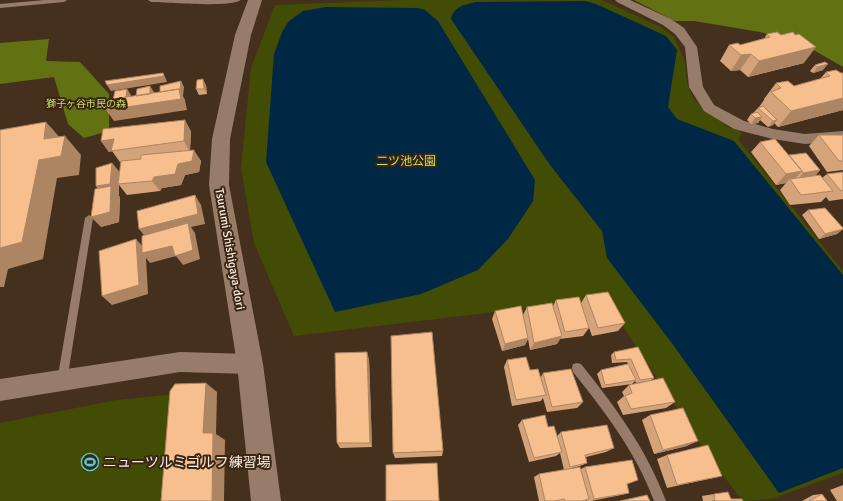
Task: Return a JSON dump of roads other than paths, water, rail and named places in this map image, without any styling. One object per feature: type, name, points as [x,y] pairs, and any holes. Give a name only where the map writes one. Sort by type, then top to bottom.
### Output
[{"type":"main road","name":"Tsurumi Shishigaya-dori","points":[[255,0],[242,35],[221,138],[219,185],[250,364],[266,501]]},
{"type":"street","points":[[621,0],[667,22],[680,31],[691,47],[696,87],[709,108],[739,125],[773,134],[806,139],[842,136]]},
{"type":"street","points":[[0,390],[180,362],[250,364]]},
{"type":"lane","points":[[0,6],[64,0]]},
{"type":"lane","points":[[151,0],[219,2],[238,0]]},
{"type":"lane","points":[[62,380],[89,218]]},
{"type":"lane","points":[[577,368],[628,434],[660,501]]},
{"type":"water","points":[[585,1],[596,4],[666,36],[677,50],[668,107],[677,119],[734,141],[843,275],[843,468],[779,493],[671,342],[607,258],[602,231],[550,165],[451,19],[454,11],[464,5],[476,2]]},
{"type":"water","points":[[326,7],[417,8],[425,10],[438,21],[535,180],[533,201],[508,239],[478,270],[421,294],[335,312],[266,162],[274,54],[283,30],[289,21],[303,11]]},
{"type":"place","name":"ニューツルミゴルフ練習場","points":[[90,462]]},
{"type":"park label","name":"獅子ヶ谷市民の森","points":[[86,103]]},
{"type":"park label","name":"二ツ池公園","points":[[406,161]]}]
